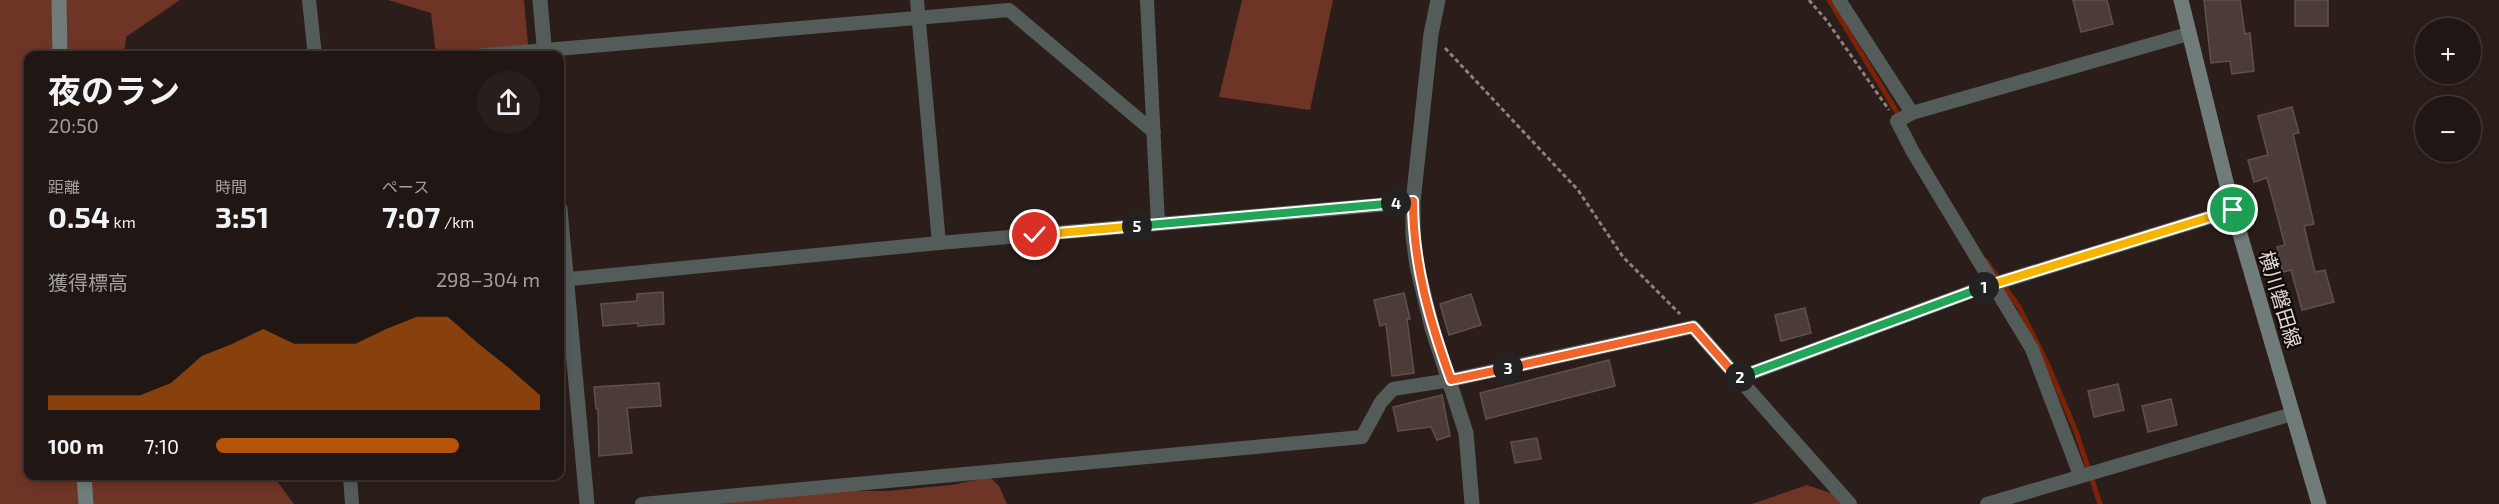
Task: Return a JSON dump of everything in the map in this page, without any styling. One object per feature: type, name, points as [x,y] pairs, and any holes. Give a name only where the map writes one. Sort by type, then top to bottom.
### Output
[{"type":"main road","points":[[59,0],[60,51]]},
{"type":"main road","name":"横川磐田線","points":[[2181,0],[2233,210],[2319,504]]},
{"type":"main road","points":[[84,480],[86,504]]},
{"type":"street","points":[[309,0],[314,51]]},
{"type":"street","points":[[540,0],[545,51]]},
{"type":"street","points":[[917,0],[939,243]]},
{"type":"street","points":[[1147,0],[1158,224]]},
{"type":"street","points":[[1438,0],[1431,34],[1413,201],[1413,236],[1417,266],[1432,328],[1451,380],[1466,433],[1472,504]]},
{"type":"street","points":[[1839,0],[1911,114]]},
{"type":"street","points":[[556,51],[1008,10],[1154,132]]},
{"type":"street","points":[[2080,475],[2032,349],[1913,152],[1897,121],[1911,114],[2188,34]]},
{"type":"street","points":[[564,280],[939,243],[1413,201]]},
{"type":"street","points":[[1738,378],[1993,284],[2233,210]]},
{"type":"street","points":[[564,289],[587,504]]},
{"type":"street","points":[[642,504],[1362,437],[1381,402],[1393,389],[1451,380],[1693,327],[1850,504]]},
{"type":"street","points":[[1987,504],[2292,414]]},
{"type":"street","points":[[350,480],[352,504]]},
{"type":"path","points":[[1809,0],[1827,21],[1897,121]]},
{"type":"path","points":[[1431,34],[1578,190],[1623,257],[1693,327]]},
{"type":"shaded area","points":[[0,0],[180,0],[126,37],[124,51],[24,51],[24,480],[276,480],[294,504],[0,504]]},
{"type":"shaded area","points":[[388,0],[524,0],[529,51],[436,51],[431,13]]},
{"type":"shaded area","points":[[1242,0],[1333,0],[1310,110],[1219,97]]},
{"type":"shaded area","points":[[990,477],[999,486],[1007,504],[705,504],[819,491],[887,491],[952,485]]},
{"type":"shaded area","points":[[1807,485],[1845,498],[1848,504],[1752,504]]},
{"type":"building","points":[[2073,0],[2107,0],[2113,24],[2081,32]]},
{"type":"building","points":[[2204,0],[2240,0],[2245,34],[2250,33],[2254,71],[2232,74],[2230,61],[2211,63]]},
{"type":"building","points":[[2295,0],[2328,0],[2328,26],[2295,26]]},
{"type":"building","points":[[2292,107],[2299,133],[2293,134],[2314,224],[2304,226],[2315,272],[2325,270],[2334,302],[2302,310],[2291,270],[2283,272],[2277,247],[2285,245],[2267,178],[2254,182],[2248,160],[2268,155],[2258,116]]},
{"type":"building","points":[[663,292],[664,324],[638,326],[638,323],[603,326],[601,304],[637,301],[637,294]]},
{"type":"building","points":[[1404,293],[1410,319],[1407,319],[1414,373],[1392,376],[1386,324],[1380,326],[1374,300]]},
{"type":"building","points":[[1471,294],[1481,325],[1449,335],[1440,304]]},
{"type":"building","points":[[1805,308],[1811,333],[1781,341],[1775,315]]},
{"type":"building","points":[[1609,360],[1615,386],[1486,419],[1480,393]]},
{"type":"building","points":[[659,383],[661,406],[627,408],[632,453],[599,456],[598,409],[596,409],[594,387]]},
{"type":"building","points":[[2118,384],[2124,410],[2094,417],[2088,391]]},
{"type":"building","points":[[1442,395],[1450,436],[1437,440],[1431,427],[1398,431],[1393,407]]},
{"type":"building","points":[[2171,399],[2177,425],[2148,432],[2142,406]]},
{"type":"building","points":[[1537,438],[1541,459],[1515,463],[1511,442]]},
{"type":"waterway","points":[[1829,0],[1901,119]]},
{"type":"waterway","points":[[1986,261],[2019,307],[2047,363],[2077,434],[2100,504]]},
{"type":"route","points":[[1035,235],[1413,201],[1413,236],[1417,266],[1432,328],[1451,380],[1693,327],[1738,378],[1978,289],[2233,210]]}]
